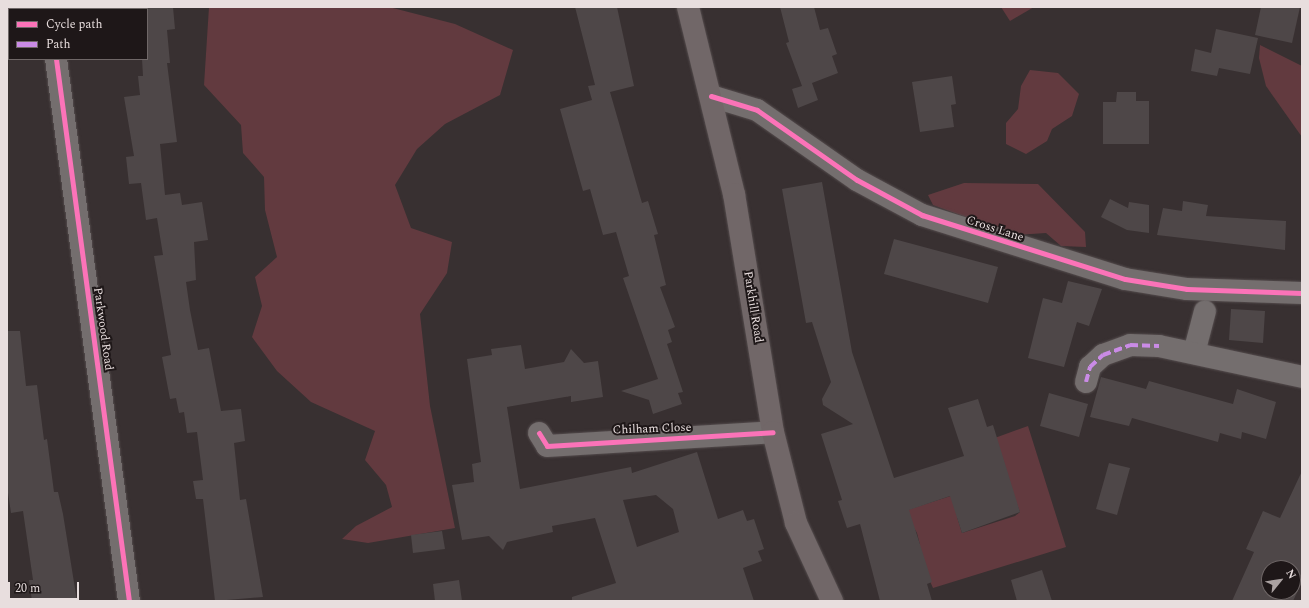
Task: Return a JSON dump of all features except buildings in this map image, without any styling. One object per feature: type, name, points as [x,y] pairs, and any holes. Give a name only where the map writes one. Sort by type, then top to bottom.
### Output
[{"type":"main road","name":"Parkhill Road","points":[[688,7],[711,96],[740,227],[773,432],[796,523],[828,599]]},
{"type":"street","name":"Parkwood Road","points":[[56,60],[129,601]]},
{"type":"street","name":"Cross Lane","points":[[711,96],[757,110],[857,180],[922,215],[1125,279],[1187,289],[1302,292]]},
{"type":"street","points":[[1194,353],[1205,311]]},
{"type":"street","points":[[1086,382],[1090,367],[1103,355],[1130,345],[1159,346],[1302,377]]},
{"type":"street","name":"Chilham Close","points":[[539,433],[547,446],[773,432]]},
{"type":"shaded area","points":[[209,7],[389,7],[455,24],[513,50],[500,95],[445,124],[417,149],[395,185],[411,228],[452,242],[447,273],[420,314],[430,406],[455,528],[368,543],[342,539],[356,526],[392,507],[386,485],[365,460],[375,431],[311,402],[277,371],[252,337],[262,306],[255,277],[277,257],[265,210],[264,177],[243,153],[241,125],[204,85]]},
{"type":"shaded area","points":[[1001,7],[1034,7],[1010,21]]},
{"type":"shaded area","points":[[1260,45],[1302,66],[1302,137],[1266,86],[1259,58]]},
{"type":"shaded area","points":[[1030,70],[1058,73],[1079,94],[1072,116],[1052,129],[1047,141],[1026,154],[1006,144],[1006,123],[1018,109],[1021,86]]},
{"type":"shaded area","points":[[964,183],[1038,184],[1085,232],[1086,247],[1061,246],[1046,233],[1014,235],[933,205],[928,195]]},
{"type":"shaded area","points":[[1028,426],[1066,547],[933,588],[915,547],[920,545],[917,533],[904,511],[960,493],[957,517],[962,533],[1015,516],[1020,512],[992,439]]},
{"type":"marked path","points":[[1086,382],[1090,367],[1103,355],[1130,345],[1159,346]]},
{"type":"cycle path","points":[[56,60],[129,601]]},
{"type":"cycle path","points":[[711,96],[757,110],[857,180],[922,215],[1125,279],[1187,289],[1302,293]]},
{"type":"cycle path","points":[[539,433],[547,446],[773,432]]}]
